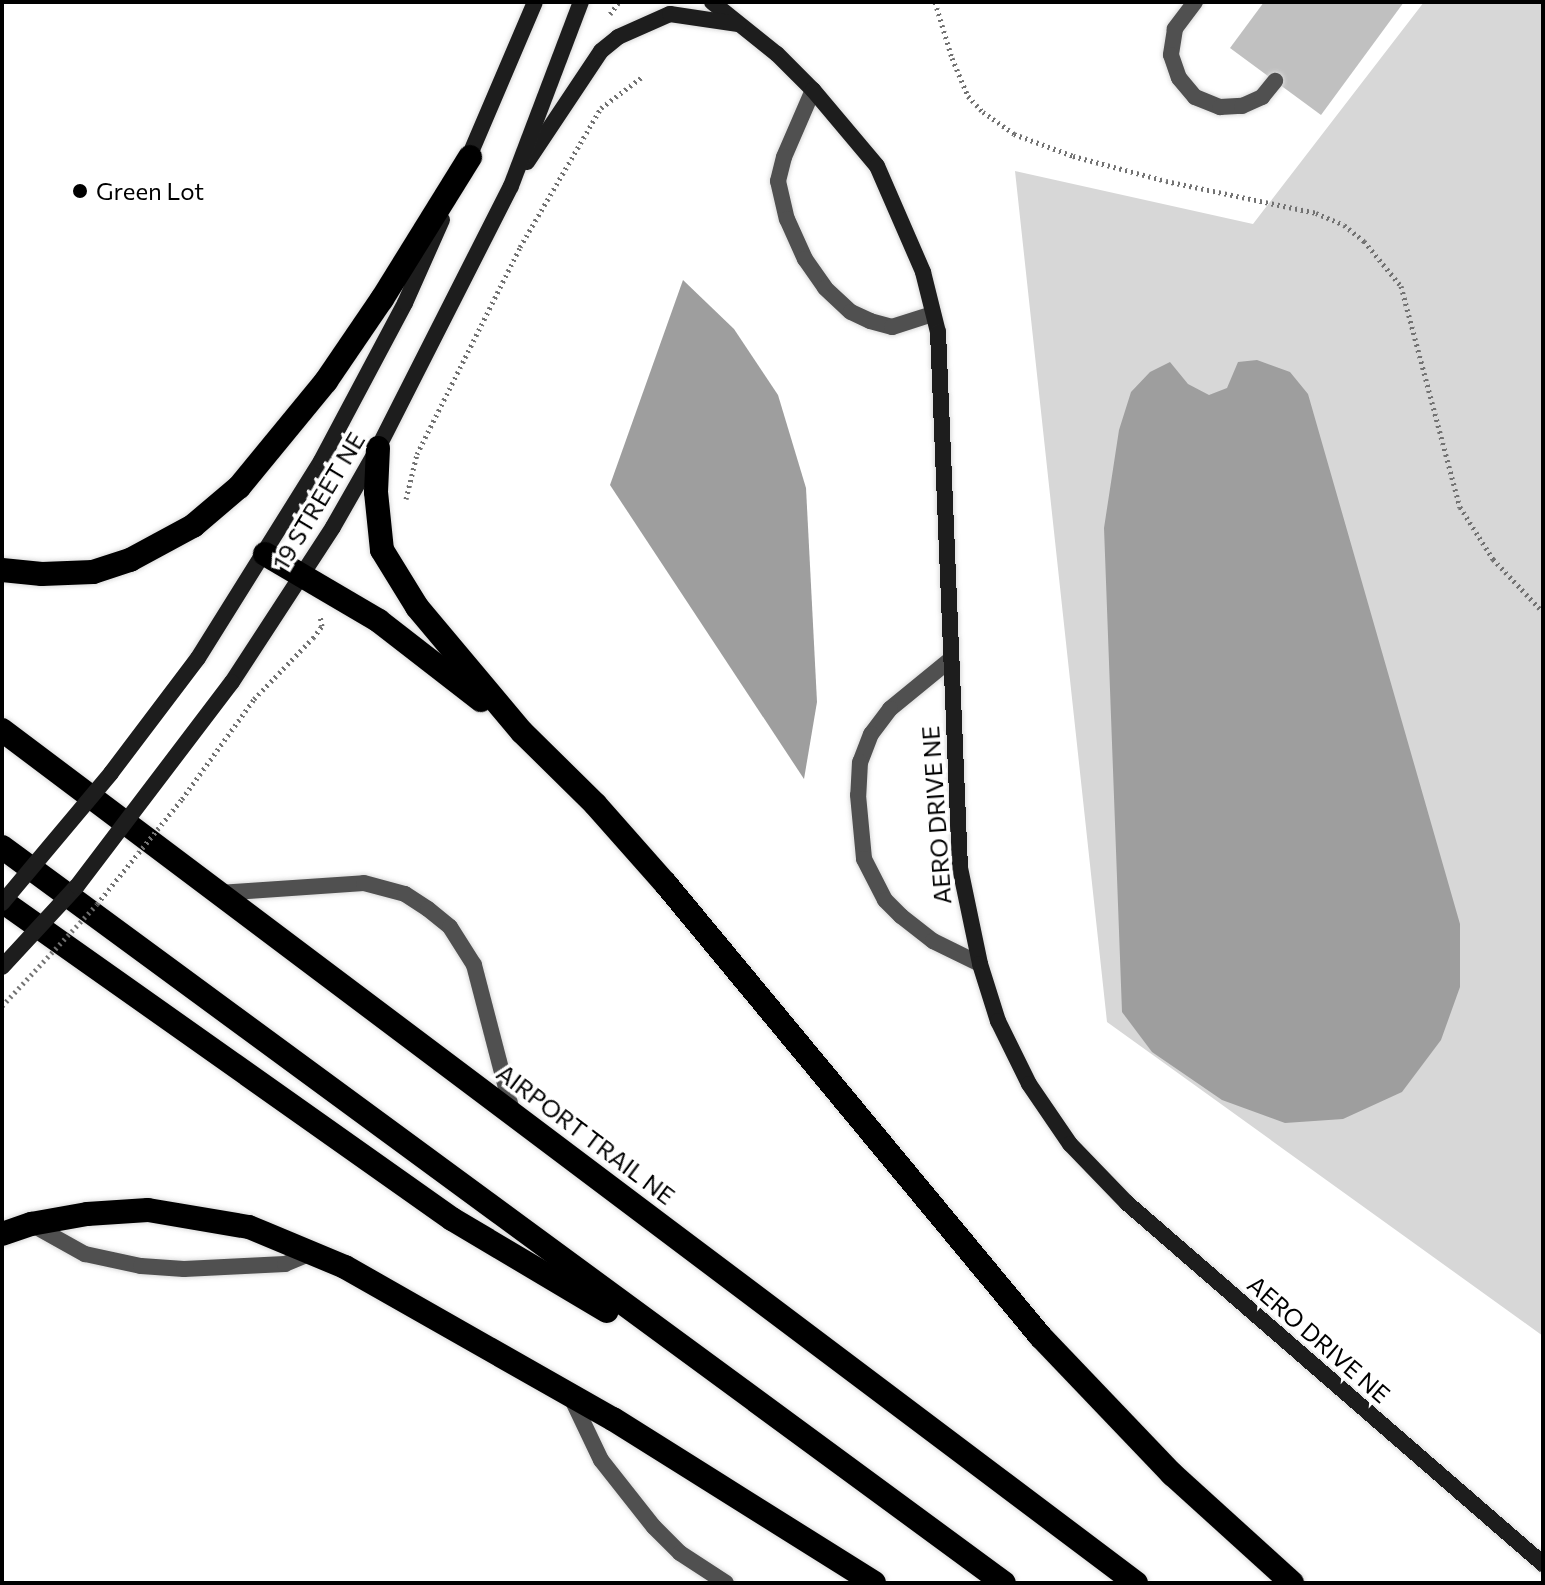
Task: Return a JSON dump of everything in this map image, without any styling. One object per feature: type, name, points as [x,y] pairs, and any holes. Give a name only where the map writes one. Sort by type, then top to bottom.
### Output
[{"type":"highway","points":[[2,570],[42,574],[93,572],[130,560],[193,526],[239,487],[326,381],[382,299],[470,157]]},
{"type":"highway","points":[[378,448],[376,492],[382,550],[417,607],[522,732],[595,804],[665,883],[1041,1337],[1172,1474],[1292,1583]]},
{"type":"highway","points":[[265,554],[301,578],[332,591],[379,621],[522,732]]},
{"type":"highway","name":"AIRPORT TRAIL NE","points":[[2,730],[1136,1583]]},
{"type":"highway","points":[[2,847],[1004,1583]]},
{"type":"highway","points":[[2,902],[452,1219],[720,1377]]},
{"type":"highway","points":[[2,1234],[31,1224],[87,1214],[148,1210],[249,1227],[345,1267],[570,1395],[782,1522],[874,1583]]},
{"type":"street","name":"19 STREET NE","points":[[2,902],[111,773],[198,658],[321,461],[405,303],[535,2]]},
{"type":"street","name":"19 STREET NE","points":[[2,967],[77,886],[232,682],[301,578],[378,448],[511,186],[581,2]]},
{"type":"street","name":"AERO DRIVE NE","points":[[712,2],[813,90],[877,166],[923,272],[938,332],[960,868],[980,964],[998,1021],[1029,1084],[1070,1144],[1127,1203],[1543,1564]]},
{"type":"street","points":[[511,186],[601,51],[618,37],[670,14],[742,25]]},
{"type":"lane","points":[[1195,2],[1175,29],[1171,55],[1179,78],[1195,97],[1220,107],[1242,106],[1262,97],[1275,81]]},
{"type":"lane","points":[[813,90],[784,157],[778,181],[787,219],[805,259],[825,288],[851,312],[870,321],[892,327],[933,314]]},
{"type":"lane","points":[[951,659],[890,709],[871,734],[860,762],[858,795],[864,859],[885,900],[901,916],[933,941],[980,964]]},
{"type":"lane","points":[[219,893],[364,883],[405,894],[428,909],[450,927],[474,965],[513,1115]]},
{"type":"lane","points":[[31,1224],[85,1254],[141,1266],[184,1269],[285,1264],[311,1253]]},
{"type":"lane","points":[[570,1395],[601,1460],[654,1527],[680,1553],[726,1583]]},
{"type":"path","points":[[610,2],[617,5]]},
{"type":"path","points":[[935,2],[952,58],[968,96],[983,112],[1014,134],[1073,156],[1166,181],[1316,213],[1344,225],[1364,241],[1401,286],[1460,507],[1493,559],[1543,612]]},
{"type":"path","points":[[404,511],[417,454],[520,247],[595,116],[642,77]]},
{"type":"path","points":[[254,699],[322,626],[319,613]]},
{"type":"shaded area","points":[[1424,2],[1543,2],[1543,1336],[1107,1022],[1015,171],[1253,224]]},
{"type":"shaded area","points":[[683,280],[734,329],[778,395],[806,488],[817,702],[804,779],[610,485]]},
{"type":"shaded area","points":[[1257,360],[1290,372],[1308,394],[1460,924],[1460,987],[1441,1040],[1402,1092],[1343,1119],[1285,1123],[1222,1100],[1152,1052],[1122,1012],[1104,528],[1119,430],[1131,392],[1150,372],[1170,362],[1188,384],[1209,395],[1227,388],[1238,362]]},
{"type":"building","points":[[1264,2],[1404,2],[1321,115],[1230,48]]},
{"type":"place","name":"Green Lot","points":[[80,191]]}]
